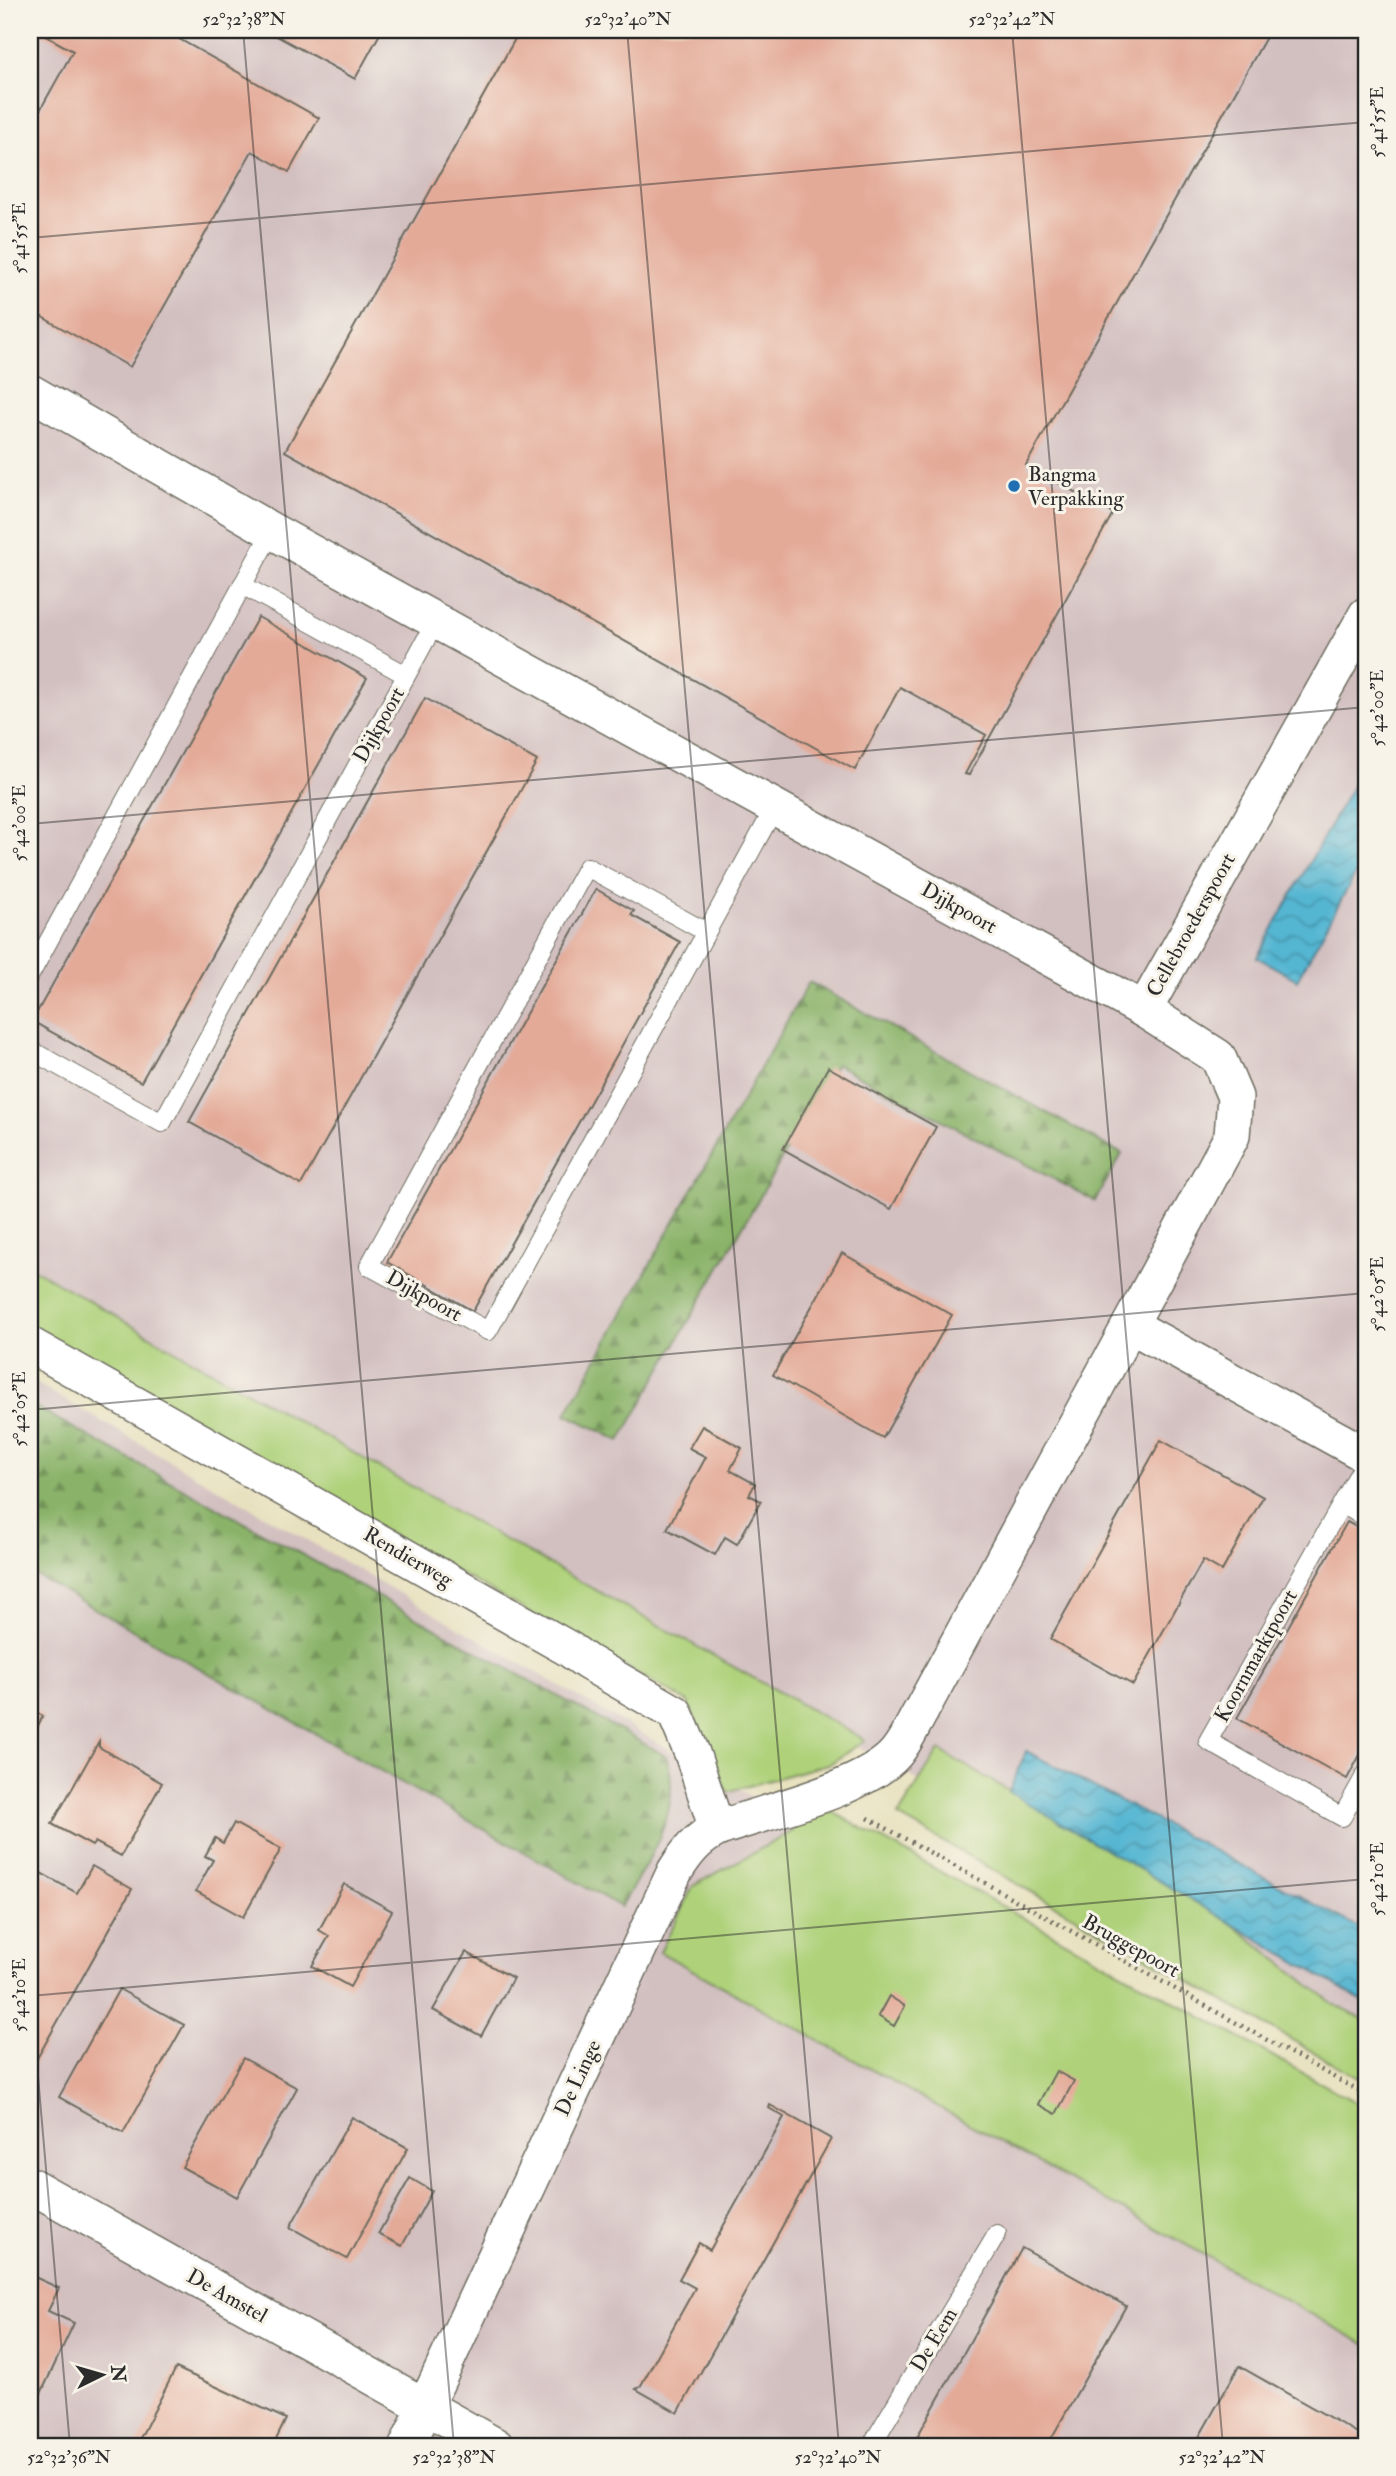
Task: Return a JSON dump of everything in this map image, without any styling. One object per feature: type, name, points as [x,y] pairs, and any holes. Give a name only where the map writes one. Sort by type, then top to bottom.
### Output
[{"type":"street","name":"Dijkpoort","points":[[30,392],[272,531],[1144,1010]]},
{"type":"street","name":"Cellebroederspoort","points":[[828,1792],[868,1776],[896,1753],[928,1699],[1232,1136],[1235,1097],[1218,1057],[1144,1010],[1366,615]]},
{"type":"street","points":[[1130,1325],[1366,1455]]},
{"type":"street","name":"Rendierweg","points":[[30,1345],[569,1649],[675,1713],[692,1753],[717,1829]]},
{"type":"street","name":"De Linge","points":[[407,2446],[675,1871],[693,1844],[717,1829],[828,1792]]},
{"type":"street","name":"De Amstel","points":[[30,2185],[425,2407]]},
{"type":"street","points":[[425,2407],[496,2446]]},
{"type":"lane","points":[[30,975],[272,531]]},
{"type":"lane","name":"Dijkpoort","points":[[242,586],[406,675]]},
{"type":"lane","name":"Dijkpoort","points":[[30,1050],[162,1123],[436,621]]},
{"type":"lane","name":"Dijkpoort","points":[[706,932],[587,867],[369,1266],[488,1331],[775,807]]},
{"type":"lane","name":"Koornmarktpoort","points":[[1366,1461],[1208,1741],[1342,1817],[1366,1774]]},
{"type":"lane","points":[[1342,1504],[1366,1518]]},
{"type":"lane","name":"De Eem","points":[[871,2446],[997,2234]]},
{"type":"path","name":"Bruggepoort","points":[[880,1826],[1366,2095]]},
{"type":"shaded area","points":[[30,30],[1366,30],[1366,2030],[30,1286]]},
{"type":"shaded area","points":[[30,1380],[1366,2152],[1366,2446],[30,2446]]},
{"type":"green space","points":[[809,982],[1122,1154],[1095,1201],[836,1064],[620,1441],[566,1414]]},
{"type":"green space","points":[[30,1267],[498,1536],[865,1740],[831,1763],[727,1792],[688,1702],[30,1331]]},
{"type":"green space","points":[[30,1404],[666,1756],[671,1777],[667,1816],[652,1853],[621,1907],[30,1572]]},
{"type":"green space","points":[[939,1750],[1219,1914],[1335,2005],[1366,2021],[1366,2082],[898,1816]]},
{"type":"green space","points":[[831,1811],[1366,2108],[1366,2345],[660,1952],[693,1886],[793,1831],[792,1825]]},
{"type":"water","points":[[1366,761],[1366,855],[1297,980],[1257,957]]},
{"type":"water","points":[[1026,1751],[1366,1931],[1366,2003],[1009,1792]]},
{"type":"building","points":[[35,30],[163,30],[319,118],[289,172],[252,151],[130,367],[30,310],[30,128],[73,51]]},
{"type":"building","points":[[266,30],[382,30],[355,79]]},
{"type":"building","points":[[520,30],[1270,30],[1026,465],[1113,513],[969,775],[965,774],[986,735],[900,687],[855,770],[285,451]]},
{"type":"building","points":[[258,617],[367,678],[141,1082],[32,1021]]},
{"type":"building","points":[[425,698],[537,761],[301,1185],[189,1122]]},
{"type":"building","points":[[596,889],[634,911],[631,915],[680,942],[473,1311],[387,1262]]},
{"type":"building","points":[[828,1067],[936,1127],[891,1209],[783,1149]]},
{"type":"building","points":[[842,1253],[952,1315],[883,1438],[773,1375]]},
{"type":"building","points":[[702,1426],[742,1448],[730,1470],[755,1484],[749,1495],[761,1501],[737,1544],[725,1537],[715,1555],[667,1529],[706,1457],[689,1448]]},
{"type":"building","points":[[1161,1440],[1263,1497],[1222,1571],[1203,1560],[1133,1685],[1050,1639]]},
{"type":"building","points":[[1347,1522],[1366,1532],[1366,1744],[1347,1779],[1237,1718]]},
{"type":"building","points":[[30,1709],[43,1716],[30,1741]]},
{"type":"building","points":[[99,1741],[99,1747],[162,1783],[121,1856],[95,1842],[92,1846],[52,1824]]},
{"type":"building","points":[[234,1823],[281,1849],[243,1917],[196,1891],[213,1860],[205,1856],[215,1838],[223,1843]]},
{"type":"building","points":[[92,1866],[132,1889],[30,2071],[30,1867],[77,1893]]},
{"type":"building","points":[[344,1884],[392,1911],[350,1987],[312,1966],[329,1936],[319,1930]]},
{"type":"building","points":[[466,1952],[513,1978],[481,2036],[433,2010]]},
{"type":"building","points":[[119,1989],[184,2025],[123,2133],[59,2097]]},
{"type":"building","points":[[889,1996],[905,2006],[894,2026],[878,2016]]},
{"type":"building","points":[[243,2058],[297,2088],[237,2197],[182,2167]]},
{"type":"building","points":[[1056,2071],[1074,2081],[1056,2114],[1038,2104]]},
{"type":"building","points":[[770,2105],[831,2139],[678,2413],[636,2389],[640,2387],[695,2288],[679,2279],[699,2243],[710,2250],[784,2117],[769,2108]]},
{"type":"building","points":[[352,2117],[408,2148],[347,2259],[290,2227]]},
{"type":"building","points":[[410,2178],[432,2191],[402,2246],[378,2234]]},
{"type":"building","points":[[1022,2248],[1126,2306],[1047,2446],[912,2446]]},
{"type":"building","points":[[30,2275],[59,2288],[48,2311],[74,2323],[30,2417]]},
{"type":"building","points":[[1239,2366],[1366,2438],[1366,2446],[1194,2446]]},
{"type":"building","points":[[176,2368],[286,2419],[273,2446],[136,2446]]},
{"type":"place","name":"Bangma Verpakking","points":[[1014,486]]}]
